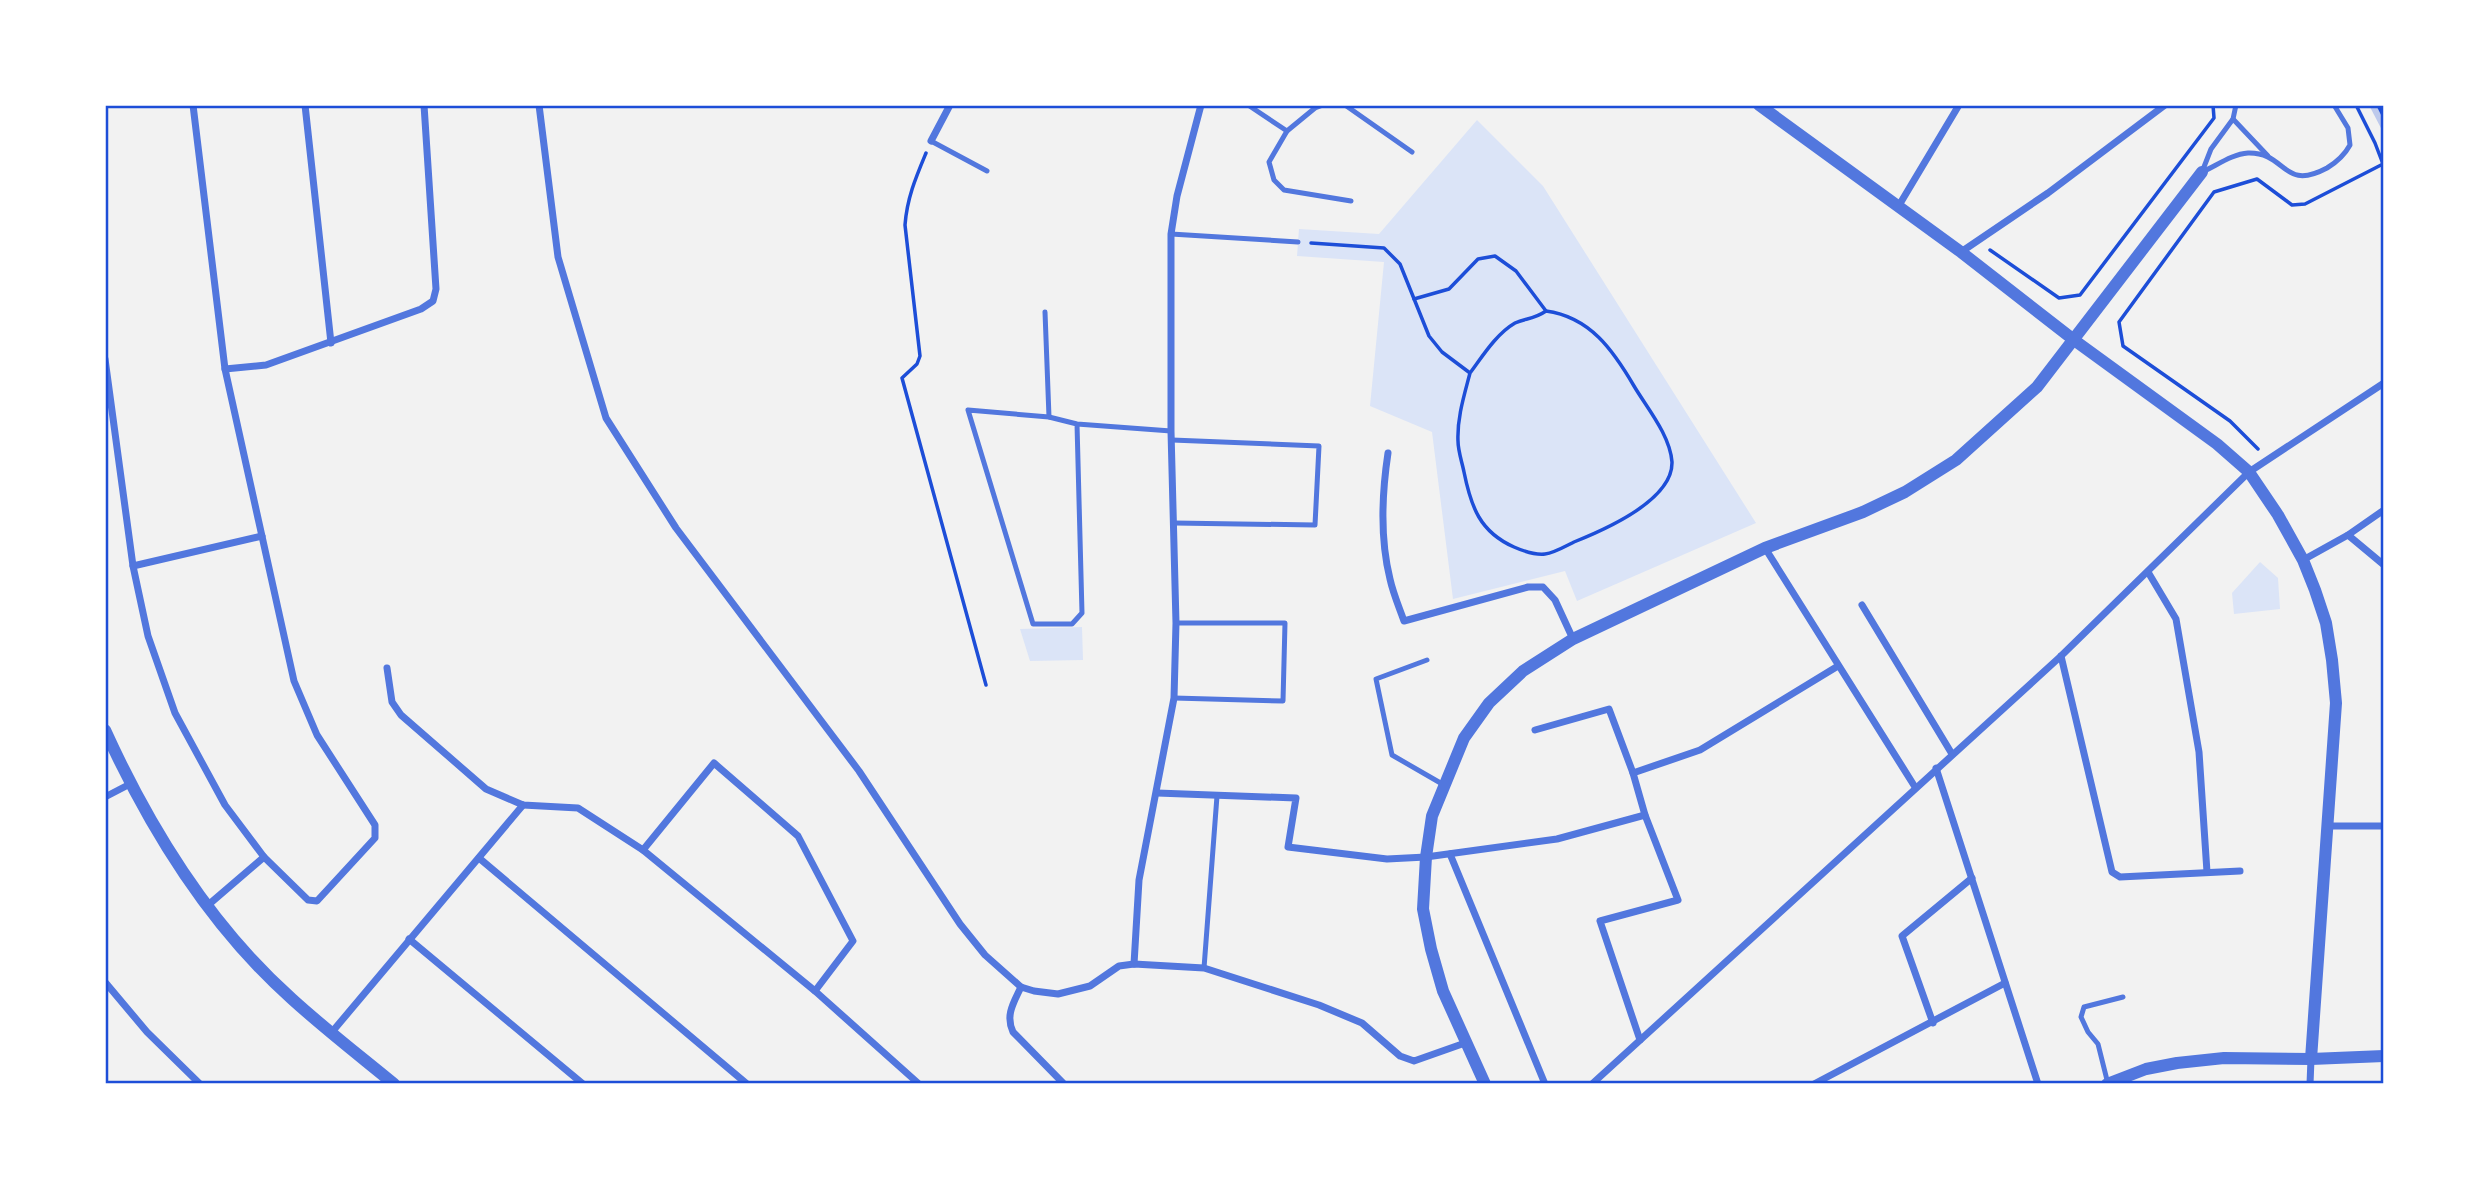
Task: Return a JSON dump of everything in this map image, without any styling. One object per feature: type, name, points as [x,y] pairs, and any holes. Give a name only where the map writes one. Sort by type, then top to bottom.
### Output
[{"type":"street","points":[[105,359],[107,390],[133,566],[148,636],[174,713],[225,805],[264,857],[308,901],[317,901],[374,838],[375,825],[317,735],[293,681],[225,369],[193,105]]},
{"type":"street","points":[[305,105],[331,343]]},
{"type":"street","points":[[225,369],[266,365],[421,309],[433,301],[436,289],[424,105]]},
{"type":"street","points":[[538,105],[558,257],[606,418],[676,528],[859,771],[960,924],[985,955],[1021,987],[1058,994],[1090,986],[1119,966],[1134,964],[1204,968],[1319,1005],[1362,1023],[1399,1056],[1414,1062],[1465,1043]]},
{"type":"street","points":[[931,141],[950,105]]},
{"type":"street","points":[[1134,964],[1139,880],[1174,698],[1176,622],[1171,430],[1171,234],[1177,197],[1201,105]]},
{"type":"street","points":[[1759,105],[2217,444],[2249,472],[2303,559],[2326,623],[2336,703],[2310,1084]]},
{"type":"street","points":[[1898,207],[1959,105]]},
{"type":"street","points":[[1961,252],[2048,193],[2165,105]]},
{"type":"street","points":[[1485,1084],[1443,992],[1423,909],[1426,856],[1432,816],[1464,738],[1489,703],[1523,671],[1573,639],[1765,548],[1863,512],[1905,492],[1956,460],[2037,387],[2202,172]]},
{"type":"street","points":[[1592,1084],[2061,656],[2249,472],[2384,383]]},
{"type":"street","points":[[1388,453],[1383,483],[1385,538],[1389,577],[1404,621],[1528,587],[1543,587],[1555,600],[1573,639]]},
{"type":"street","points":[[2303,559],[2348,535],[2384,510]]},
{"type":"street","points":[[2348,535],[2384,565]]},
{"type":"street","points":[[133,566],[262,536]]},
{"type":"street","points":[[1765,548],[1915,787]]},
{"type":"street","points":[[2148,572],[2176,619],[2199,752],[2207,872]]},
{"type":"street","points":[[1862,605],[1952,754]]},
{"type":"street","points":[[2061,656],[2112,872],[2120,877],[2240,871]]},
{"type":"street","points":[[1633,773],[1700,750],[1838,666]]},
{"type":"street","points":[[387,668],[393,702],[401,715],[486,789],[523,805],[578,808],[601,821],[643,850],[815,991],[919,1084]]},
{"type":"street","points":[[1535,730],[1609,709],[1633,773],[1645,815],[1678,900],[1600,921],[1640,1040]]},
{"type":"street","points":[[105,730],[130,784],[175,861],[207,906],[290,998],[394,1084]]},
{"type":"street","points":[[643,850],[714,763],[798,836],[853,942],[815,991]]},
{"type":"street","points":[[1936,768],[2038,1084]]},
{"type":"street","points":[[105,797],[130,784]]},
{"type":"street","points":[[1157,793],[1296,798],[1288,847],[1387,859],[1450,854],[1557,839],[1645,815]]},
{"type":"street","points":[[332,1032],[523,805]]},
{"type":"street","points":[[2329,826],[2384,826]]},
{"type":"street","points":[[1450,854],[1545,1084]]},
{"type":"street","points":[[207,906],[264,857]]},
{"type":"street","points":[[479,858],[747,1084]]},
{"type":"street","points":[[1933,1023],[1902,936],[1972,878]]},
{"type":"street","points":[[409,939],[583,1084]]},
{"type":"street","points":[[105,982],[146,1032],[200,1084]]},
{"type":"street","points":[[1814,1084],[2005,984]]},
{"type":"street","points":[[1021,987],[1009,1015],[1009,1024],[1013,1032],[1064,1084]]},
{"type":"street","points":[[2108,1084],[2146,1069],[2224,1058],[2384,1056]]},
{"type":"lane","points":[[1248,105],[1287,131]]},
{"type":"lane","points":[[1324,105],[1315,108],[1287,131],[1269,163],[1274,180],[1284,190],[1351,201]]},
{"type":"lane","points":[[1345,105],[1412,152]]},
{"type":"lane","points":[[2202,172],[2211,149],[2233,119],[2236,105]]},
{"type":"lane","points":[[2233,119],[2270,158],[2295,175],[2310,177],[2338,162],[2350,145],[2350,136],[2334,105]]},
{"type":"lane","points":[[931,141],[987,171]]},
{"type":"lane","points":[[2202,172],[2246,153],[2270,158]]},
{"type":"lane","points":[[1171,234],[1298,242]]},
{"type":"lane","points":[[1045,312],[1049,417]]},
{"type":"lane","points":[[1077,424],[1082,613],[1072,624],[1033,624],[968,410],[1049,417],[1077,424],[1171,430]]},
{"type":"lane","points":[[1172,440],[1319,446],[1315,525],[1174,523]]},
{"type":"lane","points":[[1174,698],[1283,701],[1284,623],[1176,622]]},
{"type":"lane","points":[[1427,660],[1376,679],[1392,755],[1444,785]]},
{"type":"lane","points":[[1204,968],[1217,796]]},
{"type":"lane","points":[[2108,1084],[2098,1044],[2081,1017],[2084,1007],[2123,997]]},
{"type":"path","points":[[1989,249],[2059,298],[2080,295],[2214,118],[2213,105]]},
{"type":"path","points":[[2259,450],[2230,421],[2123,346],[2119,322],[2214,192],[2257,179],[2292,205],[2305,204],[2383,163],[2356,105]]},
{"type":"path","points":[[2378,105],[2384,117]]},
{"type":"path","points":[[2375,143],[2384,139]]},
{"type":"path","points":[[931,141],[906,206],[905,225],[920,356],[917,364],[902,378],[986,685]]},
{"type":"path","points":[[1298,242],[1384,248],[1400,264],[1429,336],[1442,352],[1470,373]]},
{"type":"path","points":[[1414,299],[1449,289],[1478,259],[1496,256],[1516,271],[1546,311],[1564,314],[1595,332],[1614,353],[1664,436],[1672,463],[1664,487],[1639,510],[1545,554],[1525,552],[1499,540],[1478,520],[1467,489],[1458,443],[1459,413],[1470,373],[1491,345],[1515,323],[1535,319],[1546,311]]},
{"type":"shaded area","points":[[1477,120],[1543,186],[1756,523],[1577,601],[1565,571],[1453,599],[1432,432],[1370,406],[1384,262],[1297,256],[1299,229],[1379,234]]},
{"type":"shaded area","points":[[2260,562],[2278,578],[2280,609],[2234,614],[2232,593]]},
{"type":"shaded area","points":[[1082,627],[1083,660],[1030,661],[1020,629]]},
{"type":"building","points":[[2369,105],[2384,105],[2384,134]]}]
